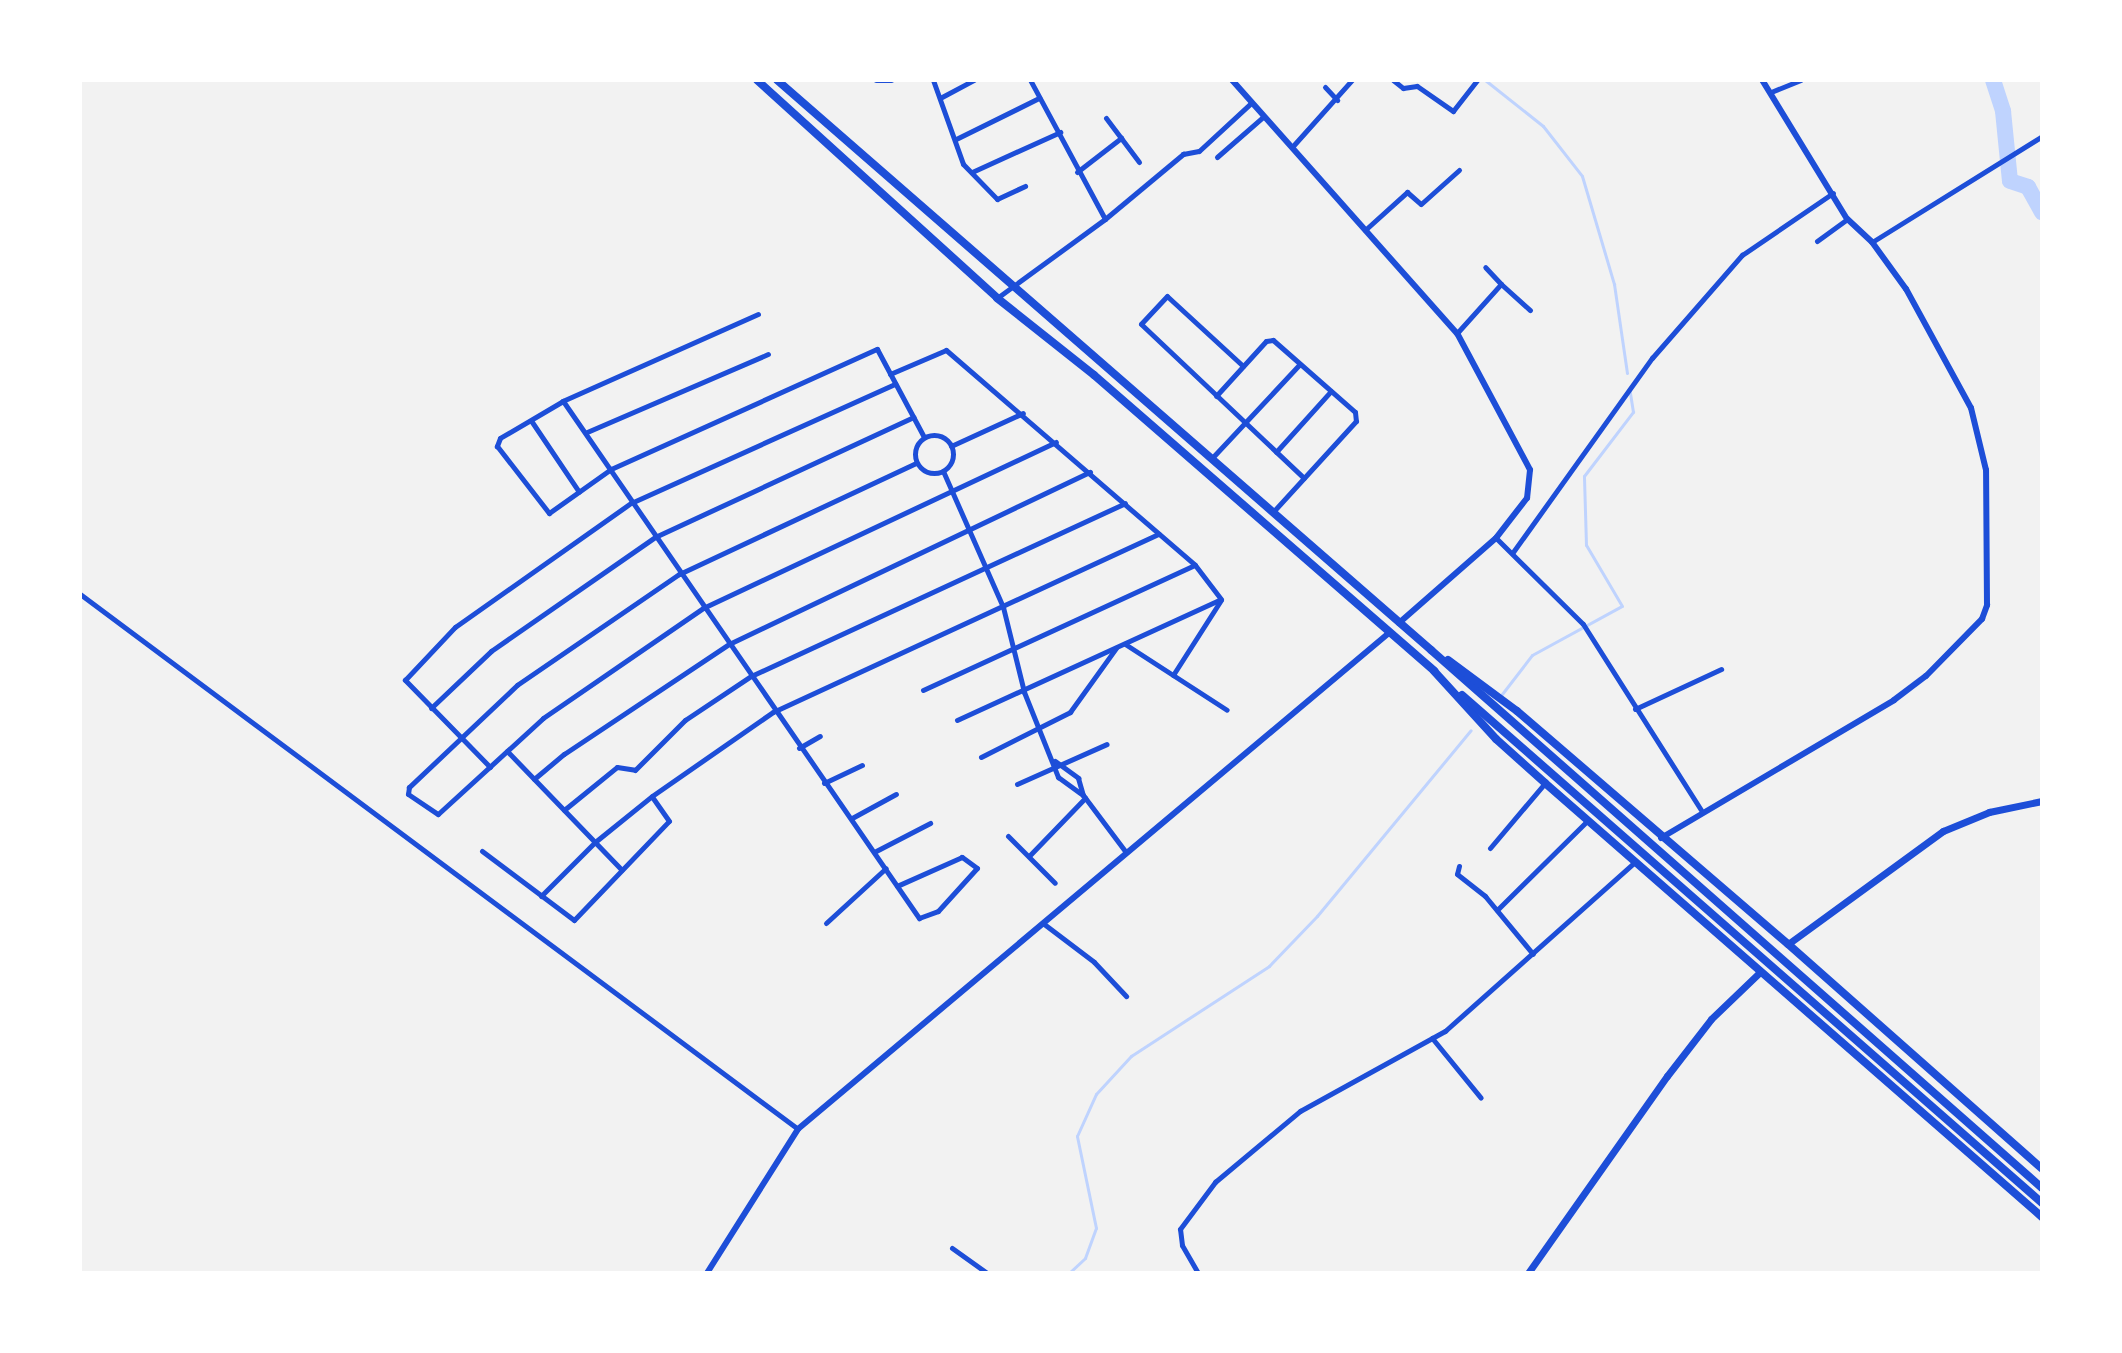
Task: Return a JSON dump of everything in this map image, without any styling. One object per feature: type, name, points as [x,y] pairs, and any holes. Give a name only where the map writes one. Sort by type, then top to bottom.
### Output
[{"type":"highway","points":[[757,80],[997,298],[1094,375],[2042,1203]]},
{"type":"highway","points":[[777,80],[1013,282],[1210,460],[1431,650],[2042,1188]]},
{"type":"highway","points":[[1431,650],[1517,711],[1661,838],[1788,944],[2042,1169]]},
{"type":"highway","points":[[1434,671],[1496,739],[1758,974],[2042,1217]]},
{"type":"main road","points":[[1788,944],[1943,831],[1989,812],[2042,801]]},
{"type":"main road","points":[[1528,1273],[1667,1076],[1711,1019],[1758,974]]},
{"type":"street","points":[[878,82],[891,80]]},
{"type":"street","points":[[933,80],[963,164],[997,199],[1025,186]]},
{"type":"street","points":[[940,98],[974,80]]},
{"type":"street","points":[[1030,80],[1105,219]]},
{"type":"street","points":[[1232,80],[1457,333],[1474,356],[1532,474],[1527,498],[1496,538],[1399,623]]},
{"type":"street","points":[[1292,147],[1352,80]]},
{"type":"street","points":[[1393,80],[1401,87],[1417,86],[1453,111],[1477,80]]},
{"type":"street","points":[[1661,838],[1701,810],[1894,700],[1926,676],[1985,614],[1990,538],[1981,434],[1933,335],[1872,242],[1847,219],[1762,80]]},
{"type":"street","points":[[1771,92],[1801,80]]},
{"type":"street","points":[[1325,87],[1337,100]]},
{"type":"street","points":[[956,139],[1039,98]]},
{"type":"street","points":[[997,298],[1013,282],[1105,219],[1183,154],[1199,151],[1251,103]]},
{"type":"street","points":[[1217,157],[1263,117]]},
{"type":"street","points":[[1106,118],[1139,162]]},
{"type":"street","points":[[972,172],[1060,132]]},
{"type":"street","points":[[1872,242],[2042,136]]},
{"type":"street","points":[[1077,172],[1121,138]]},
{"type":"street","points":[[1364,231],[1407,192],[1421,204],[1459,170]]},
{"type":"street","points":[[1513,552],[1652,358],[1742,255],[1833,193]]},
{"type":"street","points":[[1817,241],[1847,219]]},
{"type":"street","points":[[1485,267],[1530,310]]},
{"type":"street","points":[[1457,333],[1501,284]]},
{"type":"street","points":[[1243,366],[1167,296],[1141,324],[1304,478]]},
{"type":"street","points":[[758,314],[563,401],[532,422],[500,438],[497,446],[549,513],[611,469],[877,349],[924,437]]},
{"type":"street","points":[[1216,396],[1270,340],[1357,417],[1272,513]]},
{"type":"street","points":[[890,374],[946,350],[1023,413],[1195,565],[1221,599]]},
{"type":"street","points":[[587,432],[768,354]]},
{"type":"street","points":[[1210,460],[1300,364]]},
{"type":"street","points":[[490,767],[405,677],[455,627],[631,503],[895,384]]},
{"type":"street","points":[[1276,452],[1331,391]]},
{"type":"street","points":[[563,401],[587,432],[631,503],[773,712],[876,851],[897,886],[919,918],[927,918],[977,868],[967,856],[897,886]]},
{"type":"street","points":[[951,446],[1023,413]]},
{"type":"street","points":[[431,708],[491,651],[655,537],[913,417]]},
{"type":"street","points":[[532,422],[579,492]]},
{"type":"street","points":[[924,437],[943,437],[951,446],[953,457],[943,471],[925,472],[916,463],[916,446],[924,437]]},
{"type":"street","points":[[916,463],[679,574],[517,685],[409,787],[408,794],[438,814],[543,718],[703,608],[1056,442]]},
{"type":"street","points":[[943,471],[1003,607],[1024,692],[1038,727],[1066,787],[1084,796]]},
{"type":"street","points":[[534,779],[564,754],[729,644],[1090,472]]},
{"type":"street","points":[[564,810],[617,767],[635,770],[685,720],[751,676],[1125,503]]},
{"type":"street","points":[[541,896],[595,842],[652,796],[773,712],[1159,534]]},
{"type":"street","points":[[1496,538],[1583,624],[1701,810]]},
{"type":"street","points":[[923,690],[1195,565]]},
{"type":"street","points":[[80,594],[798,1129]]},
{"type":"street","points":[[957,720],[1024,692],[1221,599]]},
{"type":"street","points":[[1173,675],[1221,599]]},
{"type":"street","points":[[707,1273],[798,1129],[897,1042],[1044,924],[1125,851],[1390,632]]},
{"type":"street","points":[[1124,644],[1227,710]]},
{"type":"street","points":[[981,757],[1070,712],[1117,647]]},
{"type":"street","points":[[1635,709],[1721,669]]},
{"type":"street","points":[[799,748],[820,736]]},
{"type":"street","points":[[1017,784],[1055,764],[1063,764],[1107,744]]},
{"type":"street","points":[[507,751],[622,870]]},
{"type":"street","points":[[1063,764],[1078,778],[1084,796],[1125,851]]},
{"type":"street","points":[[824,783],[862,765]]},
{"type":"street","points":[[1490,848],[1545,783]]},
{"type":"street","points":[[852,818],[896,794]]},
{"type":"street","points":[[482,851],[576,919],[669,821],[652,796]]},
{"type":"street","points":[[1029,856],[1084,796]]},
{"type":"street","points":[[1497,910],[1588,820]]},
{"type":"street","points":[[876,851],[930,823]]},
{"type":"street","points":[[1008,836],[1055,883]]},
{"type":"street","points":[[1198,1273],[1182,1245],[1180,1229],[1215,1182],[1300,1111],[1432,1038],[1533,954],[1635,861]]},
{"type":"street","points":[[1459,866],[1457,874],[1497,910],[1533,954]]},
{"type":"street","points":[[826,923],[886,868]]},
{"type":"street","points":[[1044,924],[1094,962],[1126,996]]},
{"type":"street","points":[[1432,1038],[1481,1098]]},
{"type":"street","points":[[952,1248],[987,1273]]},
{"type":"waterway","points":[[1485,80],[1543,126],[1582,176],[1614,284],[1627,373]]},
{"type":"waterway","points":[[1993,80],[2003,111],[2010,181],[2028,187],[2042,212]]},
{"type":"waterway","points":[[1502,694],[1532,655],[1622,606],[1586,545],[1584,476],[1633,412],[1630,392]]},
{"type":"waterway","points":[[1069,1273],[1085,1258],[1096,1228],[1077,1136],[1096,1094],[1131,1056],[1269,966],[1317,916],[1471,730]]}]
